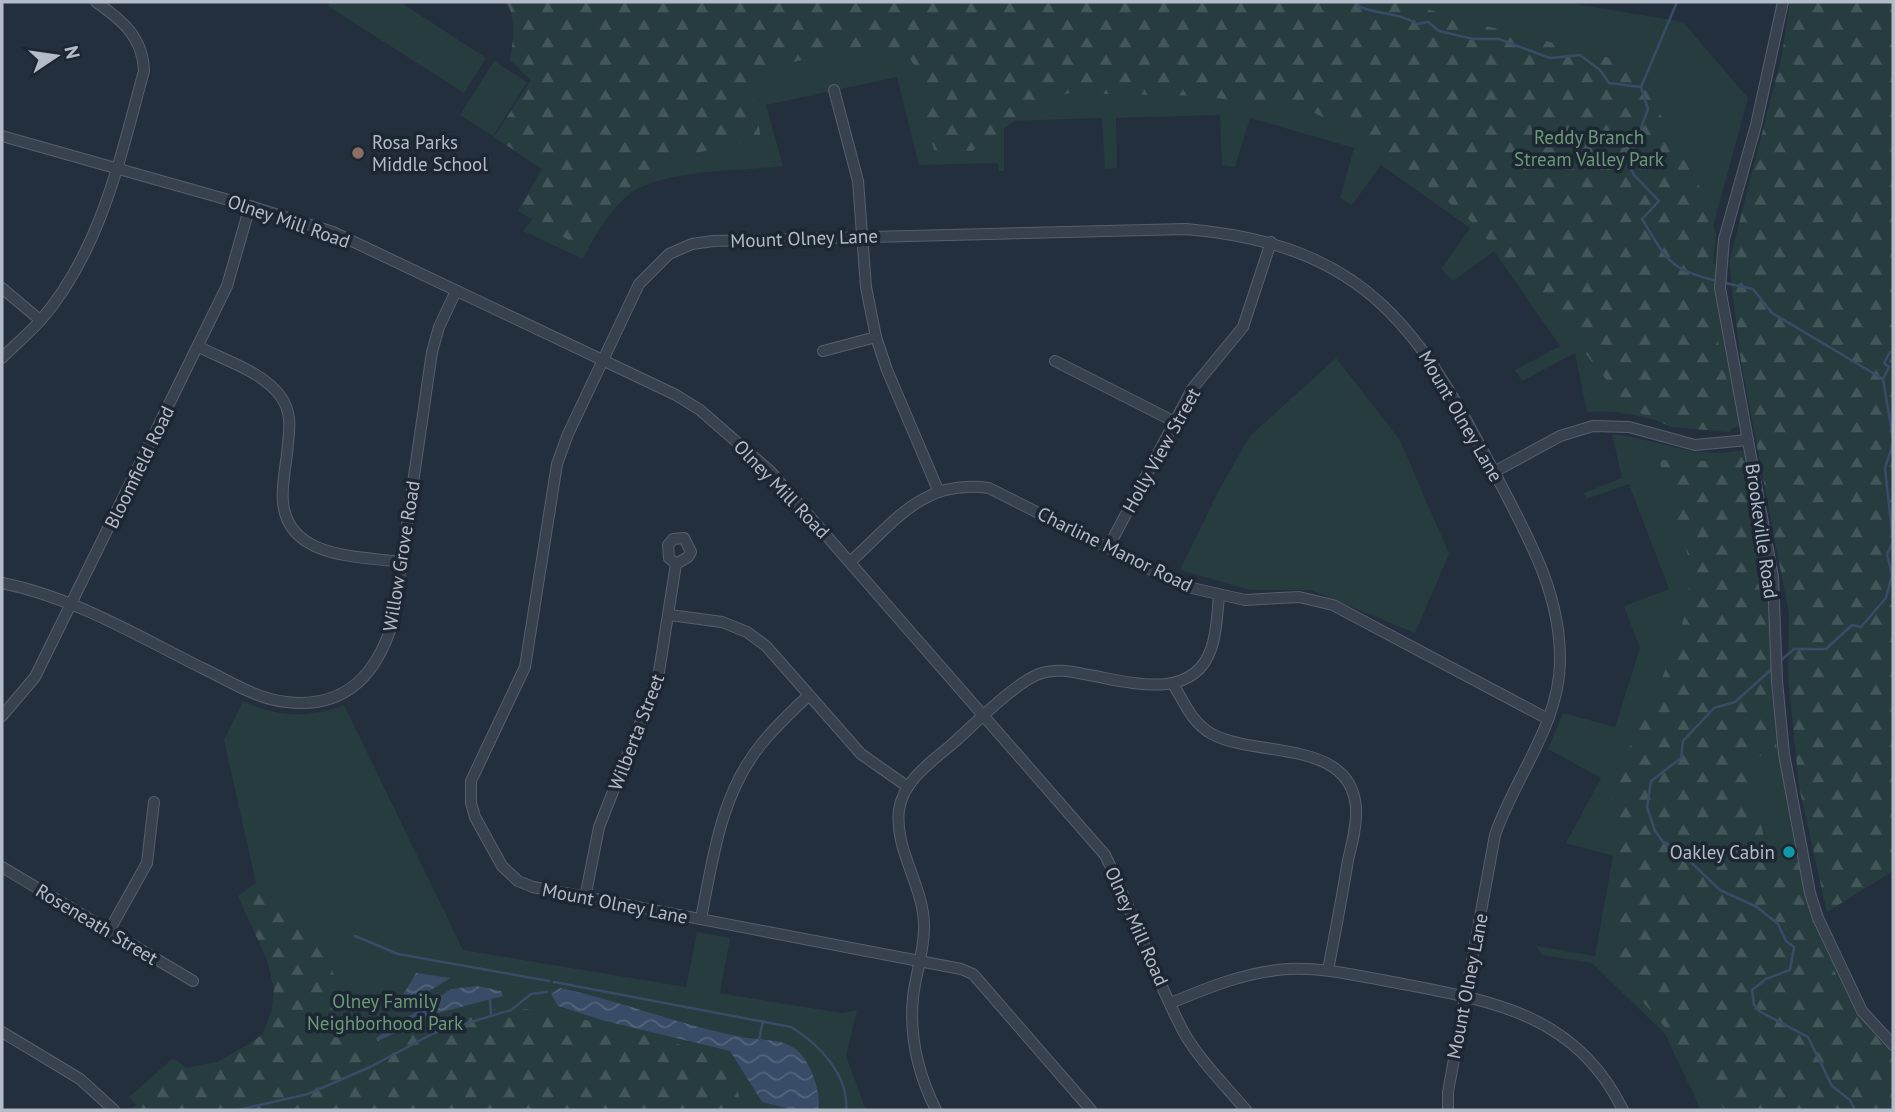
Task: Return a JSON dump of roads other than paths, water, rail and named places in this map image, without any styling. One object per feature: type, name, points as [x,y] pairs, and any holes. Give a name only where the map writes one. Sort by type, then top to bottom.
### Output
[{"type":"street","points":[[2,358],[40,320],[89,246],[117,168],[144,71],[143,57],[135,34],[119,18],[96,2]]},
{"type":"street","name":"Brookeville Road","points":[[1783,2],[1756,125],[1727,224],[1720,288],[1773,577],[1774,635],[1784,754],[1810,893],[1818,918],[1862,1011],[1893,1045]]},
{"type":"street","points":[[834,90],[858,181],[866,287],[876,337],[887,370],[938,491]]},
{"type":"street","name":"Olney Mill Road","points":[[2,136],[333,232],[676,395],[747,449],[850,562],[1105,855],[1132,910],[1171,1003],[1196,1052],[1245,1110]]},
{"type":"street","name":"Bloomfield Road","points":[[2,716],[35,677],[199,347],[227,286],[250,206]]},
{"type":"street","name":"Mount Olney Lane","points":[[1091,1110],[982,982],[961,969],[533,887],[518,881],[502,866],[475,817],[471,803],[471,780],[525,667],[557,464],[639,284],[669,254],[699,242],[1186,229],[1233,233],[1271,242],[1336,271],[1399,320],[1445,380],[1538,556],[1556,608],[1560,665],[1548,719],[1504,810],[1495,835],[1447,1092],[1448,1110]]},
{"type":"street","name":"Holly View Street","points":[[1108,548],[1192,389],[1244,327],[1271,242]]},
{"type":"street","points":[[2,288],[40,320]]},
{"type":"street","name":"Willow Grove Road","points":[[2,583],[72,604],[248,690],[284,702],[309,703],[329,699],[352,687],[378,660],[393,621],[432,352],[456,290]]},
{"type":"street","points":[[823,351],[876,337]]},
{"type":"street","points":[[199,347],[265,381],[284,402],[290,422],[283,502],[286,518],[303,540],[324,550],[401,562]]},
{"type":"street","points":[[1055,361],[1173,421]]},
{"type":"street","points":[[1494,472],[1560,436],[1593,426],[1629,427],[1696,445],[1748,440]]},
{"type":"street","name":"Charline Manor Road","points":[[850,562],[920,500],[938,491],[968,485],[989,488],[1183,586],[1219,597],[1245,600],[1299,597],[1334,605],[1548,719]]},
{"type":"street","name":"Wilberta Street","points":[[585,898],[599,827],[658,678],[676,564]]},
{"type":"street","points":[[936,1110],[924,1085],[913,1040],[913,998],[924,919],[898,826],[900,806],[908,787],[916,775],[1028,679],[1054,670],[1147,686],[1173,684],[1195,672],[1209,655],[1219,597]]},
{"type":"street","points":[[670,615],[722,622],[747,632],[766,646],[862,754],[908,787]]},
{"type":"street","points":[[1173,684],[1190,714],[1212,734],[1235,743],[1314,757],[1333,766],[1350,786],[1356,818],[1328,970]]},
{"type":"street","points":[[701,919],[719,827],[735,785],[764,740],[808,695]]},
{"type":"street","points":[[109,931],[147,863],[154,802]]},
{"type":"street","name":"Roseneath Street","points":[[2,867],[193,981]]},
{"type":"street","points":[[1171,1003],[1253,974],[1289,969],[1328,970],[1502,1004],[1546,1024],[1576,1046],[1597,1069],[1623,1110]]},
{"type":"street","points":[[2,1032],[80,1079],[114,1110]]},
{"type":"water","points":[[416,973],[450,978],[402,1008],[397,1005]]},
{"type":"water","points":[[477,986],[501,991],[503,996],[434,1014],[378,1041],[376,1038],[451,989]]},
{"type":"water","points":[[560,988],[718,1032],[785,1043],[803,1056],[811,1071],[817,1087],[818,1110],[793,1110],[762,1102],[730,1051],[605,1021],[558,1006],[551,994]]},
{"type":"waterway","points":[[1358,2],[1358,6],[1365,9],[1402,17],[1417,24],[1428,22],[1439,31],[1473,39],[1499,39],[1550,58],[1580,55],[1600,70],[1609,83],[1641,87]]},
{"type":"waterway","points":[[1677,2],[1641,87],[1648,109],[1628,163],[1634,175],[1659,201],[1642,219],[1664,254],[1679,267],[1718,281]]},
{"type":"waterway","points":[[1725,283],[1753,289],[1772,313],[1883,379],[1893,438]]},
{"type":"waterway","points":[[1883,379],[1889,367],[1884,363],[1890,352],[1893,353]]},
{"type":"waterway","points":[[1779,662],[1794,649],[1826,649],[1852,625],[1861,627],[1886,598],[1892,575],[1887,554],[1893,542],[1885,468],[1893,444]]},
{"type":"waterway","points":[[1774,667],[1735,702],[1714,708],[1683,741],[1681,758],[1651,781],[1647,807],[1655,831],[1663,842],[1676,848],[1720,890],[1757,907],[1778,924],[1786,941],[1794,947],[1790,970],[1766,979],[1752,990],[1754,1005],[1759,1011],[1808,1037],[1832,1086],[1850,1100],[1855,1110]]},
{"type":"waterway","points":[[355,936],[398,954],[549,981]]},
{"type":"waterway","points":[[554,982],[791,1027],[812,1042],[830,1062],[843,1085],[846,1110]]},
{"type":"waterway","points":[[238,1110],[308,1094],[370,1067],[434,1033],[511,1010],[531,994],[547,992]]},
{"type":"waterway","points":[[490,999],[491,1015]]},
{"type":"waterway","points":[[759,1040],[763,1021]]},
{"type":"place","name":"Rosa Parks Middle School","points":[[358,153]]},
{"type":"place","name":"Oakley Cabin","points":[[1789,852]]},
{"type":"park label","name":"Reddy Branch Stream Valley Park","points":[[1589,148]]},
{"type":"park label","name":"Olney Family Neighborhood Park","points":[[385,1012]]}]
